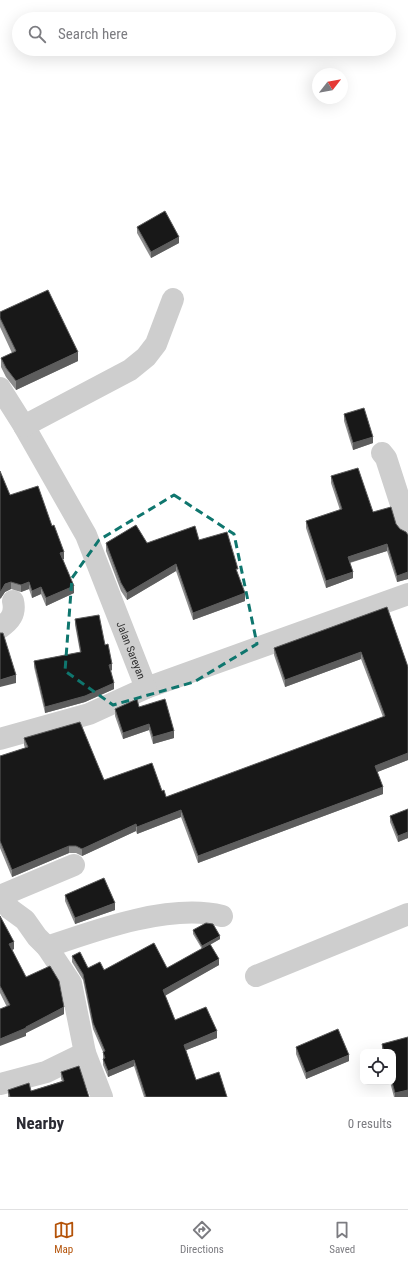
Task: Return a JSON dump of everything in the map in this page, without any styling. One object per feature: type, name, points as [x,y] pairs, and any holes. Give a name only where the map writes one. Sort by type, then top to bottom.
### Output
[{"type":"street","points":[[24,426],[130,370],[146,357],[156,344],[173,299]]},
{"type":"street","name":"Jalan Sareyan","points":[[0,388],[24,426],[86,535],[146,688],[408,594]]},
{"type":"street","points":[[382,453],[386,458],[408,526]]},
{"type":"street","points":[[0,628],[10,620],[15,610],[13,602]]},
{"type":"street","points":[[0,739],[89,714],[146,688]]},
{"type":"street","points":[[74,865],[0,896],[10,908],[25,920],[37,937],[47,947],[71,983],[85,1053],[102,1097]]},
{"type":"street","points":[[47,947],[109,926],[184,911],[209,913],[222,916]]},
{"type":"street","points":[[256,976],[408,914]]},
{"type":"street","points":[[0,1084],[46,1072],[85,1053]]},
{"type":"highlighted area","points":[[174,495],[234,534],[257,644],[194,682],[113,705],[65,671],[72,578],[99,540]]},
{"type":"building","points":[[165,211],[179,237],[151,252],[137,227]]},
{"type":"building","points":[[48,290],[78,352],[16,381],[6,368],[1,358],[16,351],[0,318],[0,312]]},
{"type":"building","points":[[364,408],[373,437],[353,443],[344,414]]},
{"type":"building","points":[[358,468],[373,512],[391,507],[396,524],[408,535],[408,572],[397,576],[387,544],[348,557],[353,572],[326,581],[306,521],[342,509],[331,476]]},
{"type":"building","points":[[0,471],[10,495],[38,486],[52,526],[54,525],[64,552],[60,553],[74,586],[46,598],[41,587],[32,591],[29,582],[21,585],[11,582],[5,584],[0,592]]},
{"type":"building","points":[[136,525],[147,543],[195,526],[199,540],[227,532],[238,569],[236,569],[245,593],[193,613],[176,564],[127,593],[121,583],[106,543]]},
{"type":"building","points":[[387,607],[408,667],[408,753],[375,766],[383,787],[198,856],[181,810],[137,827],[136,824],[82,849],[76,846],[69,846],[12,870],[0,841],[0,756],[28,747],[24,738],[80,722],[104,780],[152,763],[162,791],[164,790],[166,797],[385,716],[361,652],[285,680],[274,648]]},
{"type":"building","points":[[99,615],[105,645],[108,644],[112,664],[109,665],[114,683],[85,696],[45,707],[34,661],[81,652],[75,619]]},
{"type":"building","points":[[0,633],[3,633],[16,675],[0,680]]},
{"type":"building","points":[[137,699],[139,707],[165,699],[174,731],[153,737],[149,724],[123,733],[115,709]]},
{"type":"building","points":[[408,809],[408,832],[398,836],[390,816]]},
{"type":"building","points":[[104,878],[115,903],[75,918],[65,895]]},
{"type":"building","points":[[0,916],[14,942],[9,944],[26,977],[50,966],[59,981],[64,1007],[26,1028],[0,1039],[0,1009],[10,1005],[0,986]]},
{"type":"building","points":[[206,923],[213,924],[220,936],[202,946],[193,930]]},
{"type":"building","points":[[154,943],[167,968],[210,944],[219,959],[163,990],[175,1020],[206,1007],[217,1031],[184,1045],[196,1080],[219,1072],[227,1097],[146,1097],[134,1060],[108,1071],[103,1059],[105,1058],[103,1052],[105,1051],[93,1023],[83,974],[72,956],[80,952],[88,968],[100,962],[104,970]]},
{"type":"building","points":[[338,1029],[349,1055],[306,1073],[296,1047]]},
{"type":"building","points":[[408,1037],[408,1090],[395,1093],[393,1085],[396,1085],[396,1049],[383,1049],[382,1044]]},
{"type":"building","points":[[79,1066],[89,1097],[10,1097],[8,1090],[29,1083],[31,1091],[64,1081],[61,1072]]}]
